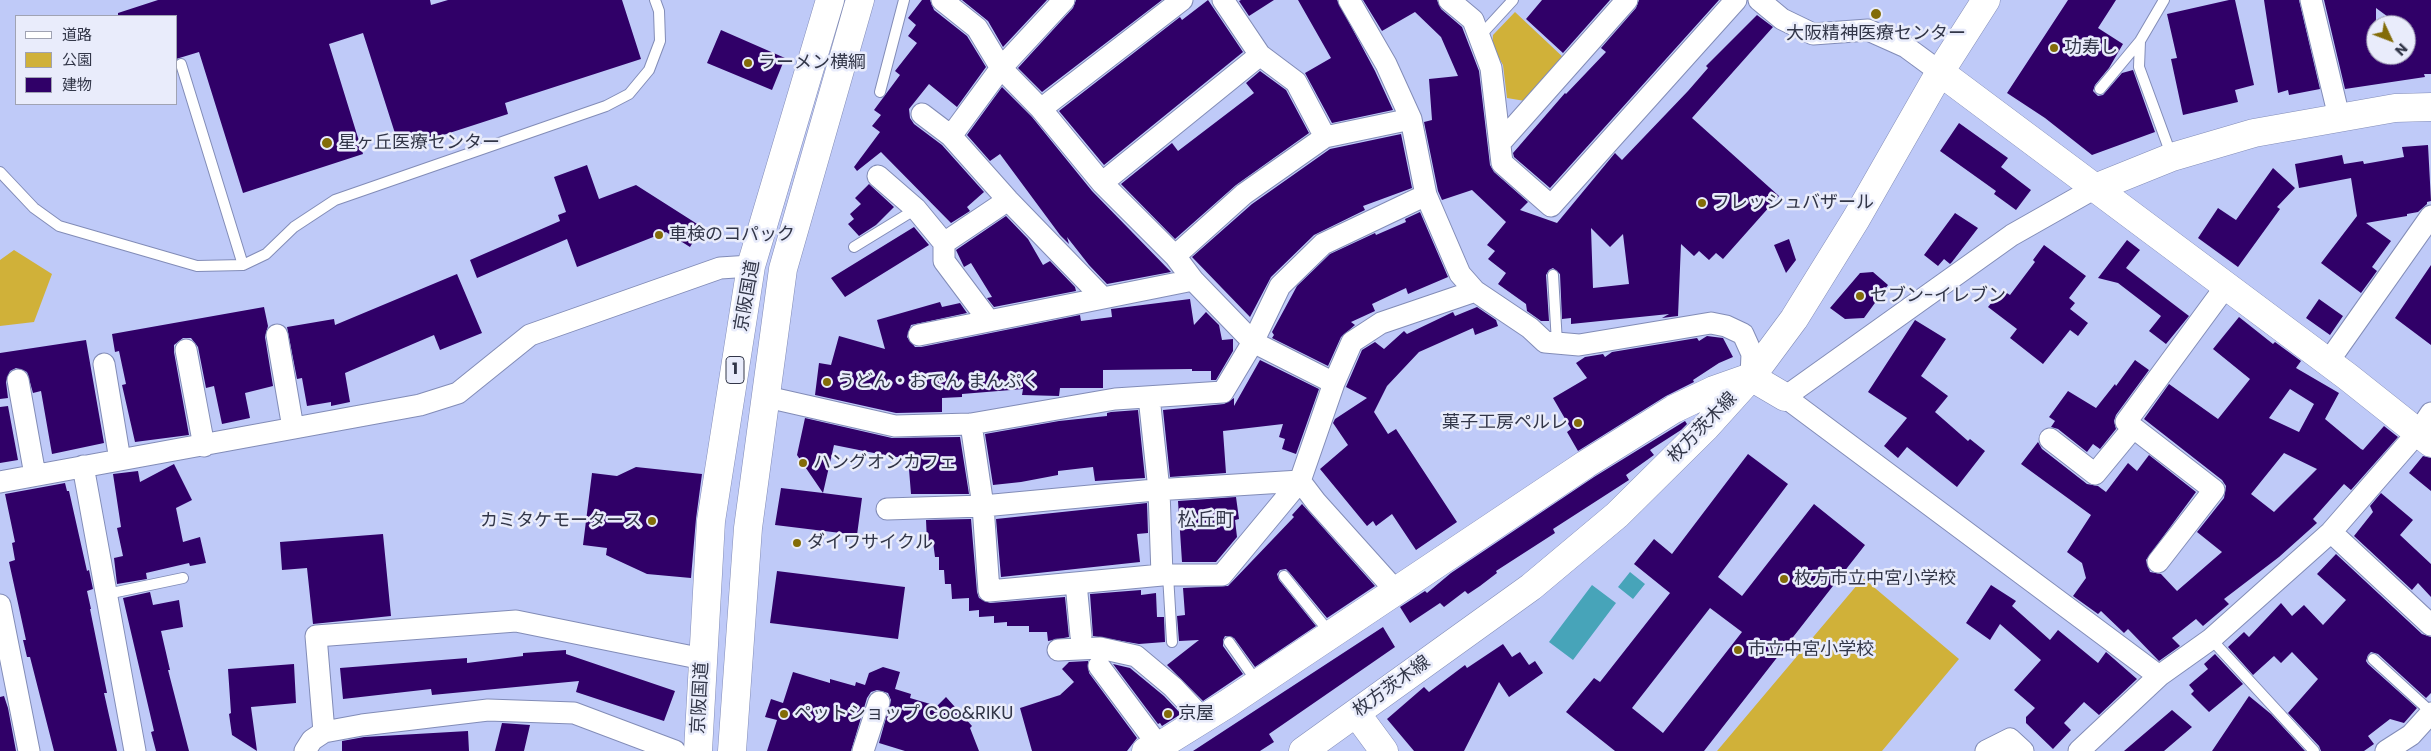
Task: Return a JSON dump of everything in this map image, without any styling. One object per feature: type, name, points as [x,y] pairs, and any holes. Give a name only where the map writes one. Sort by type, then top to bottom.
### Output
[{"type":"main road","name":"京阪国道","points":[[698,751],[712,521],[751,266],[830,0]]},
{"type":"main road","name":"京阪国道","points":[[732,751],[748,528],[783,269],[860,0]]},
{"type":"main road","name":"枚方茨木線","points":[[1302,751],[1531,587],[1617,515],[1705,428],[1751,377],[1794,319],[1856,219],[1940,72],[1986,0]]},
{"type":"main road","points":[[1940,72],[2328,362],[2427,429]]},
{"type":"main road","points":[[2095,188],[2172,157],[2254,134],[2395,108],[2431,107]]},
{"type":"main road","points":[[1160,747],[1586,464],[1674,409],[1714,390],[1751,377],[1785,397]]},
{"type":"main road","points":[[1356,713],[1384,751]]},
{"type":"street","points":[[943,0],[977,28],[1001,68],[1041,108],[1102,183],[1175,256],[1193,280],[1253,342],[1334,383]]},
{"type":"street","points":[[951,136],[1001,68],[1064,0]]},
{"type":"street","points":[[1041,108],[1182,0]]},
{"type":"street","points":[[1223,0],[1260,55],[1296,82],[1325,137]]},
{"type":"street","points":[[1349,0],[1386,64],[1411,118],[1426,195],[1460,274],[1475,291],[1530,328],[1545,342],[1579,345],[1711,324],[1726,326],[1743,334],[1752,354],[1751,377]]},
{"type":"street","points":[[1449,0],[1473,20],[1491,68],[1502,163],[1551,206],[1736,0]]},
{"type":"street","points":[[1500,143],[1627,0]]},
{"type":"street","points":[[1759,0],[1782,19],[1813,34],[1868,30],[1906,47],[1940,72]]},
{"type":"street","points":[[2311,0],[2339,117]]},
{"type":"street","points":[[1102,183],[1260,55]]},
{"type":"street","points":[[922,114],[951,136],[1008,200],[1102,297]]},
{"type":"street","points":[[1175,256],[1244,194],[1325,137],[1411,118]]},
{"type":"street","points":[[878,176],[916,210],[944,243],[944,261],[989,321]]},
{"type":"street","points":[[2095,188],[2012,235],[1785,397],[2159,676]]},
{"type":"street","points":[[767,397],[895,426],[971,424],[1115,399],[1223,392],[1253,342],[1280,286],[1322,244],[1426,195]]},
{"type":"street","points":[[944,243],[1008,200]]},
{"type":"street","points":[[2328,362],[2431,216]]},
{"type":"street","points":[[0,482],[420,405],[458,393],[530,335],[720,268],[751,266]]},
{"type":"street","points":[[919,335],[1193,280]]},
{"type":"street","points":[[2158,562],[2214,490],[2126,422],[2226,286]]},
{"type":"street","points":[[971,424],[983,506],[989,592],[1165,575],[1222,576],[1300,481],[1334,383],[1352,342],[1381,323],[1475,291]]},
{"type":"street","points":[[277,335],[292,428]]},
{"type":"street","points":[[186,350],[204,446]]},
{"type":"street","points":[[104,364],[120,460]]},
{"type":"street","points":[[18,380],[35,475]]},
{"type":"street","points":[[1149,396],[1159,490],[1165,575]]},
{"type":"street","points":[[2050,439],[2095,474],[2133,428]]},
{"type":"street","points":[[2081,750],[2159,676],[2211,639],[2331,532],[2427,429]]},
{"type":"street","points":[[83,466],[135,751]]},
{"type":"street","points":[[1300,481],[1316,502],[1396,591]]},
{"type":"street","points":[[888,510],[983,506],[1159,490],[1300,481]]},
{"type":"street","points":[[2331,532],[2431,625]]},
{"type":"street","points":[[1076,583],[1081,636]]},
{"type":"street","points":[[0,605],[29,751]]},
{"type":"street","points":[[324,732],[316,636],[516,621],[703,659]]},
{"type":"street","points":[[1058,650],[1100,648],[1136,656],[1173,687],[1203,719]]},
{"type":"street","points":[[1099,666],[1160,747]]},
{"type":"street","points":[[863,751],[879,702]]},
{"type":"street","points":[[305,751],[312,740],[324,732],[362,725],[488,710],[574,713],[675,751]]},
{"type":"street","points":[[2386,751],[2411,735],[2431,712]]},
{"type":"street","points":[[1986,751],[2010,739],[2023,751]]},
{"type":"lane","points":[[0,172],[34,208],[59,226],[197,266],[243,265],[266,254],[294,227],[335,200],[606,106],[629,94],[649,70],[660,41],[659,11],[656,0]]},
{"type":"lane","points":[[880,92],[904,0]]},
{"type":"lane","points":[[1479,37],[1513,0]]},
{"type":"lane","points":[[2100,89],[2140,41],[2164,0]]},
{"type":"lane","points":[[2140,41],[2139,67],[2172,157]]},
{"type":"lane","points":[[181,64],[243,265]]},
{"type":"lane","points":[[854,246],[916,210]]},
{"type":"lane","points":[[1553,275],[1557,343]]},
{"type":"lane","points":[[1165,575],[1172,642]]},
{"type":"lane","points":[[1284,576],[1331,634]]},
{"type":"lane","points":[[107,594],[183,578]]},
{"type":"lane","points":[[2211,639],[2314,751]]},
{"type":"lane","points":[[1229,642],[1258,682]]},
{"type":"lane","points":[[2374,659],[2431,712]]},
{"type":"green space","points":[[1515,12],[1565,59],[1525,101],[1507,98],[1503,65],[1492,46],[1493,35]]},
{"type":"green space","points":[[14,250],[52,274],[34,322],[0,326],[0,260]]},
{"type":"green space","points":[[1863,578],[1959,659],[1882,751],[1717,751]]},
{"type":"shaded area","points":[[1630,572],[1645,584],[1633,599],[1618,587]]},
{"type":"shaded area","points":[[1592,585],[1616,603],[1573,660],[1549,642]]},
{"type":"building","points":[[158,0],[430,0],[431,5],[448,0],[622,0],[641,59],[505,103],[508,114],[400,149],[363,33],[329,44],[363,154],[243,193],[199,52],[178,58],[178,15],[118,15],[118,13]]},
{"type":"building","points":[[922,0],[930,0],[934,10],[967,36],[986,67],[957,107],[929,84],[909,109],[910,118],[914,124],[942,145],[984,192],[967,207],[970,211],[951,223],[881,152],[857,171],[854,167],[880,132],[872,126],[881,115],[874,110],[900,75],[895,71],[917,43],[908,36],[916,25],[908,18]]},
{"type":"building","points":[[962,0],[1047,0],[1003,47],[988,21]]},
{"type":"building","points":[[1076,0],[1162,0],[1042,92],[1018,68],[1073,8]]},
{"type":"building","points":[[1208,0],[1243,52],[1104,165],[1059,111],[1180,17],[1182,20]]},
{"type":"building","points":[[1274,0],[1249,16],[1239,1]]},
{"type":"building","points":[[1298,0],[1337,0],[1375,71],[1393,110],[1332,123],[1305,73],[1331,58]]},
{"type":"building","points":[[1363,0],[1437,0],[1441,9],[1462,27],[1479,71],[1490,165],[1494,172],[1528,202],[1520,210],[1557,223],[1615,153],[1622,160],[1688,91],[1708,68],[1706,66],[1757,15],[1773,27],[1692,118],[1779,196],[1723,259],[1716,253],[1709,260],[1699,251],[1694,256],[1681,244],[1678,316],[1662,318],[1669,314],[1571,324],[1571,318],[1562,319],[1560,274],[1553,268],[1546,275],[1549,321],[1541,321],[1527,311],[1526,304],[1498,284],[1506,273],[1488,259],[1495,251],[1487,245],[1506,222],[1472,190],[1442,200],[1438,191],[1424,122],[1432,120],[1429,79],[1458,76],[1441,37],[1415,12],[1382,31]],"holes":[[[1591,228],[1610,247],[1623,234],[1629,284],[1593,288]]]},
{"type":"building","points":[[1542,0],[1610,0],[1563,53],[1526,19]]},
{"type":"building","points":[[1639,0],[1719,0],[1550,188],[1514,157],[1513,153],[1565,93],[1606,52],[1601,48],[1636,8]]},
{"type":"building","points":[[2068,0],[2116,0],[2098,28],[2123,44],[2109,68],[2095,85],[2093,91],[2098,96],[2103,95],[2122,73],[2133,70],[2155,132],[2092,155],[2045,118],[2007,93]]},
{"type":"building","points":[[2235,0],[2254,85],[2235,90],[2238,102],[2183,115],[2171,59],[2177,58],[2167,14]]},
{"type":"building","points":[[2264,0],[2299,0],[2320,89],[2289,95],[2288,90],[2278,93]]},
{"type":"building","points":[[2324,0],[2431,0],[2431,74],[2424,74],[2425,77],[2345,89]]},
{"type":"building","points":[[721,30],[785,58],[772,90],[707,63]]},
{"type":"building","points":[[1260,71],[1286,90],[1309,133],[1236,185],[1175,239],[1121,184],[1172,143],[1178,151],[1254,93],[1246,83]]},
{"type":"building","points":[[1002,87],[1032,117],[1092,191],[1171,272],[1107,284],[1067,237],[1069,244],[1060,235],[1000,154],[990,161],[967,135]]},
{"type":"building","points":[[1959,123],[2008,158],[2001,167],[2031,190],[2016,210],[1994,194],[1996,191],[1940,151]]},
{"type":"building","points":[[1401,134],[1412,188],[1363,206],[1365,210],[1314,235],[1271,277],[1250,317],[1192,257],[1252,204],[1330,149]]},
{"type":"building","points":[[2428,145],[2431,201],[2427,202],[2418,212],[2407,214],[2407,216],[2366,223],[2391,241],[2372,267],[2377,271],[2361,293],[2321,263],[2357,216],[2351,178],[2299,188],[2295,164],[2342,155],[2344,164],[2363,161],[2364,164],[2404,157],[2402,147]]},
{"type":"building","points":[[587,165],[599,199],[636,185],[702,227],[690,247],[666,232],[577,267],[567,239],[477,278],[470,260],[560,221],[558,215],[566,212],[554,177]]},
{"type":"building","points":[[2273,168],[2295,188],[2277,207],[2280,209],[2238,267],[2198,238],[2218,208],[2236,220]]},
{"type":"building","points":[[869,184],[894,207],[876,225],[859,236],[848,224],[854,219],[850,214],[861,204],[855,198]]},
{"type":"building","points":[[1420,212],[1448,277],[1408,294],[1406,288],[1372,304],[1375,311],[1351,322],[1355,325],[1341,337],[1328,366],[1272,338],[1274,335],[1272,332],[1297,286],[1330,254],[1375,233],[1376,235],[1406,222],[1405,219]]},
{"type":"building","points":[[1955,213],[1978,228],[1950,264],[1944,259],[1938,266],[1924,255]]},
{"type":"building","points":[[1006,216],[1028,239],[1043,265],[1050,261],[1075,287],[1076,291],[994,307],[987,298],[992,297],[971,263],[964,267],[956,250]]},
{"type":"building","points":[[914,227],[929,245],[845,297],[831,278]]},
{"type":"building","points":[[1789,239],[1796,260],[1786,273],[1774,245]]},
{"type":"building","points":[[2127,240],[2140,250],[2126,268],[2189,316],[2166,344],[2149,331],[2161,316],[2118,283],[2098,278]]},
{"type":"building","points":[[2044,245],[2086,276],[2069,298],[2075,303],[2070,309],[2088,323],[2078,336],[2070,330],[2043,364],[2010,338],[2017,329],[1988,307],[2002,290],[2010,295],[2035,262],[2033,260]]},
{"type":"building","points":[[2431,265],[2431,345],[2395,318]]},
{"type":"building","name":"セブン-イレブン","points":[[1873,272],[1888,285],[1864,318],[1845,319],[1830,308],[1860,273]]},
{"type":"building","points":[[457,274],[482,333],[440,350],[434,335],[345,373],[350,402],[331,406],[331,402],[307,406],[302,378],[297,379],[287,327],[334,319],[335,325]]},
{"type":"building","points":[[1190,299],[1194,325],[1206,312],[1219,325],[1222,340],[1233,339],[1233,351],[1216,380],[1211,380],[1211,371],[1192,371],[1192,369],[1103,370],[1103,388],[1060,388],[1059,396],[1022,395],[1023,389],[962,394],[962,397],[942,398],[942,412],[896,413],[815,395],[819,363],[831,365],[839,336],[885,349],[877,320],[940,302],[942,307],[960,303],[967,313],[911,325],[907,337],[915,347],[1080,315],[1081,321],[1112,317],[1111,309]]},
{"type":"building","points":[[2319,299],[2343,316],[2330,335],[2306,318]]},
{"type":"building","points":[[264,307],[268,326],[265,337],[273,386],[245,393],[250,418],[222,424],[214,386],[206,388],[198,347],[191,338],[183,338],[174,345],[174,352],[189,435],[135,442],[122,385],[126,384],[119,351],[115,352],[112,334]]},
{"type":"building","points":[[1477,307],[1496,320],[1498,326],[1475,335],[1473,328],[1419,352],[1387,386],[1374,412],[1388,434],[1396,429],[1457,522],[1416,550],[1392,514],[1376,526],[1373,521],[1367,526],[1320,469],[1348,445],[1333,423],[1335,419],[1367,398],[1346,387],[1362,350],[1375,342],[1384,349],[1404,331],[1407,334],[1453,312],[1455,316]]},
{"type":"building","points":[[2239,317],[2273,344],[2275,342],[2301,361],[2296,368],[2339,393],[2325,419],[2361,449],[2363,450],[2384,426],[2398,437],[2351,490],[2344,484],[2313,519],[2317,523],[2279,557],[2224,599],[2229,604],[2203,626],[2196,619],[2172,638],[2180,646],[2159,661],[2128,629],[2124,633],[2101,611],[2098,614],[2073,596],[2086,578],[2082,563],[2067,552],[2091,515],[2021,464],[2038,442],[2042,449],[2087,484],[2098,486],[2106,492],[2128,463],[2137,471],[2149,455],[2196,492],[2146,560],[2150,572],[2161,574],[2177,591],[2222,552],[2197,532],[2224,498],[2226,486],[2222,480],[2144,419],[2169,384],[2218,419],[2250,379],[2213,349]],"holes":[[[2290,389],[2314,404],[2299,432],[2269,418]],[[2284,453],[2317,469],[2274,512],[2251,494]]]},
{"type":"building","points":[[1915,320],[1946,339],[1921,376],[1948,396],[1935,412],[1968,441],[1970,439],[1985,451],[1957,487],[1907,447],[1898,458],[1884,446],[1907,418],[1868,392]]},
{"type":"building","points":[[1707,336],[1723,338],[1733,357],[1719,363],[1693,380],[1694,382],[1666,396],[1578,451],[1567,432],[1571,429],[1553,398],[1587,378],[1576,363],[1585,357],[1603,354],[1605,357],[1612,352],[1697,338],[1699,341]]},
{"type":"building","points":[[86,340],[104,443],[52,454],[41,391],[33,393],[27,372],[16,368],[10,371],[6,382],[8,398],[0,399],[0,353]]},
{"type":"building","points":[[1260,360],[1319,389],[1296,454],[1282,449],[1285,439],[1279,437],[1283,424],[1223,431],[1226,473],[1170,477],[1163,410],[1224,404],[1234,398],[1234,406]]},
{"type":"building","points":[[2135,360],[2149,370],[2116,415],[2114,421],[2116,429],[2100,449],[2093,444],[2087,452],[2058,429],[2051,427],[2055,421],[2049,417],[2068,391],[2096,408],[2115,384],[2116,386]]},
{"type":"building","points":[[8,406],[18,460],[0,463],[0,407]]},
{"type":"building","points":[[1138,410],[1145,478],[1095,481],[1093,467],[1058,471],[1058,475],[993,485],[985,434],[1059,421],[1107,416],[1107,413],[1111,412]]},
{"type":"building","points":[[805,418],[892,438],[960,437],[969,494],[911,494],[908,457],[894,457],[834,445],[823,493],[797,455]]},
{"type":"building","points":[[1685,421],[1687,424],[1681,430],[1650,450],[1654,455],[1626,475],[1629,480],[1553,529],[1555,533],[1496,571],[1497,573],[1468,594],[1465,591],[1444,607],[1440,603],[1410,623],[1400,607],[1425,591],[1427,593],[1451,573],[1594,477]]},
{"type":"building","points":[[1748,454],[1788,484],[1718,577],[1742,596],[1814,504],[1865,545],[1704,751],[1615,751],[1566,712],[1594,678],[1600,682],[1670,593],[1634,564],[1654,539],[1672,554]],"holes":[[[1710,608],[1742,632],[1663,733],[1632,708]]]},
{"type":"building","points":[[2423,456],[2431,458],[2431,491],[2409,473]]},
{"type":"building","points":[[174,464],[192,500],[176,508],[183,542],[200,537],[206,563],[190,566],[189,563],[146,573],[147,579],[117,584],[114,558],[123,556],[117,528],[121,527],[113,474],[138,471],[140,482]]},
{"type":"building","points":[[636,467],[702,474],[691,578],[647,574],[606,555],[607,548],[583,545],[592,473],[617,476]]},
{"type":"building","points":[[65,483],[67,491],[69,491],[87,571],[89,570],[93,589],[87,591],[107,693],[104,693],[117,751],[54,751],[30,657],[27,657],[23,640],[26,640],[9,562],[15,560],[12,543],[15,542],[5,494]]},
{"type":"building","points":[[781,488],[862,498],[857,535],[775,525]]},
{"type":"building","points":[[2381,493],[2413,520],[2400,535],[2431,564],[2431,597],[2418,583],[2412,590],[2354,536],[2373,512],[2370,506]]},
{"type":"building","points":[[1236,497],[1239,519],[1235,520],[1237,537],[1216,562],[1182,562],[1178,501]]},
{"type":"building","points":[[1147,503],[1148,533],[1137,534],[1140,562],[1001,577],[996,519]]},
{"type":"building","points":[[1302,504],[1375,586],[1327,618],[1289,572],[1286,569],[1280,570],[1277,574],[1279,580],[1316,626],[1255,667],[1234,638],[1225,636],[1223,646],[1243,674],[1203,701],[1167,665],[1199,640],[1179,641],[1177,616],[1185,615],[1183,588],[1228,586],[1294,517],[1292,515]]},
{"type":"building","points":[[971,519],[979,598],[990,603],[1065,597],[1069,637],[1048,641],[1047,632],[1029,632],[1029,626],[1007,626],[1007,622],[994,623],[994,616],[979,617],[979,610],[969,611],[969,598],[952,599],[951,584],[945,584],[944,570],[939,570],[939,557],[935,557],[933,542],[927,542],[926,520]]},
{"type":"building","points":[[383,534],[391,616],[313,624],[307,568],[282,570],[280,542]]},
{"type":"building","points":[[2336,554],[2422,634],[2431,637],[2431,693],[2426,698],[2378,654],[2371,652],[2368,655],[2366,661],[2368,664],[2417,708],[2404,723],[2390,719],[2368,736],[2374,744],[2364,751],[2321,751],[2319,746],[2288,713],[2318,679],[2292,652],[2281,663],[2274,656],[2253,675],[2228,647],[2244,632],[2249,637],[2281,603],[2292,616],[2304,605],[2323,625],[2346,600],[2317,574]]},
{"type":"building","points":[[777,571],[905,587],[898,639],[770,623]]},
{"type":"building","points":[[1991,585],[2016,601],[2012,606],[2050,640],[2058,630],[2098,663],[2106,652],[2137,679],[2099,715],[2084,702],[2064,723],[2071,730],[2053,749],[2026,723],[2026,717],[2035,708],[2014,690],[2041,660],[2000,624],[1990,640],[1966,623]]},
{"type":"building","points":[[1141,590],[1141,595],[1156,593],[1157,617],[1164,617],[1165,642],[1139,644],[1093,636],[1090,594]]},
{"type":"building","points":[[150,592],[153,605],[179,600],[183,627],[161,631],[170,670],[168,670],[189,751],[156,751],[151,732],[154,731],[123,598]]},
{"type":"building","points":[[1383,627],[1395,647],[1269,734],[1274,742],[1260,751],[1193,751]]},
{"type":"building","points":[[1503,644],[1512,657],[1520,652],[1529,665],[1535,661],[1543,673],[1509,697],[1499,682],[1464,751],[1414,751],[1387,719],[1424,687],[1429,692],[1465,665],[1467,668]]},
{"type":"building","points":[[566,650],[566,654],[675,691],[664,721],[576,692],[579,681],[432,695],[431,689],[343,699],[340,668],[467,658],[467,663],[523,656],[523,653]]},
{"type":"building","points":[[2215,654],[2243,684],[2209,712],[2191,694],[2194,691],[2189,685],[2208,669],[2204,664]]},
{"type":"building","points":[[1088,661],[1089,673],[1137,738],[1127,751],[1032,751],[1020,708],[1060,695],[1074,682],[1062,669],[1069,662]]},
{"type":"building","points":[[294,664],[296,703],[251,707],[257,751],[232,735],[229,714],[231,713],[228,669]]},
{"type":"building","points":[[1113,664],[1130,668],[1164,696],[1181,714],[1162,726],[1160,723],[1158,724]]},
{"type":"building","points":[[883,667],[900,672],[895,689],[911,694],[910,698],[937,706],[946,697],[972,726],[970,728],[979,751],[905,751],[879,743],[891,700],[888,693],[877,690],[871,692],[867,698],[851,751],[767,751],[777,720],[765,717],[771,699],[783,703],[793,672],[830,683],[830,679],[855,686],[856,682],[865,685],[869,673]]},
{"type":"building","points":[[4,696],[16,751],[0,751],[0,697]]},
{"type":"building","points":[[2249,696],[2271,714],[2305,751],[2212,751]]},
{"type":"building","points":[[2172,710],[2192,727],[2164,751],[2124,751]]},
{"type":"building","points":[[502,723],[530,725],[524,751],[495,751]]},
{"type":"building","points":[[468,731],[469,751],[342,751],[342,741],[364,737]]},
{"type":"place","name":"大阪精神医療センター","points":[[1876,14]]},
{"type":"place","name":"功寿し","points":[[2054,48]]},
{"type":"place","name":"ラーメン横綱","points":[[748,63]]},
{"type":"place","name":"星ヶ丘医療センター","points":[[327,143]]},
{"type":"place","name":"フレッシュバザール","points":[[1702,203]]},
{"type":"place","name":"車検のコパック","points":[[659,235]]},
{"type":"place","name":"セブン-イレブン","points":[[1860,296]]},
{"type":"place","name":"うどん・おでん まんぷく","points":[[827,382]]},
{"type":"place","name":"菓子工房ペルレ","points":[[1578,423]]},
{"type":"place","name":"ハングオンカフェ","points":[[803,463]]},
{"type":"place","name":"カミタケモータース","points":[[652,521]]},
{"type":"place","name":"ダイワサイクル","points":[[797,543]]},
{"type":"place","name":"枚方市立中宮小学校","points":[[1784,579]]},
{"type":"place","name":"市立中宮小学校","points":[[1738,650]]},
{"type":"place","name":"ペットショップ Coo&RIKU","points":[[784,714]]},
{"type":"place","name":"京屋","points":[[1168,714]]},
{"type":"district","name":"松丘町","points":[[1206,521]]}]
